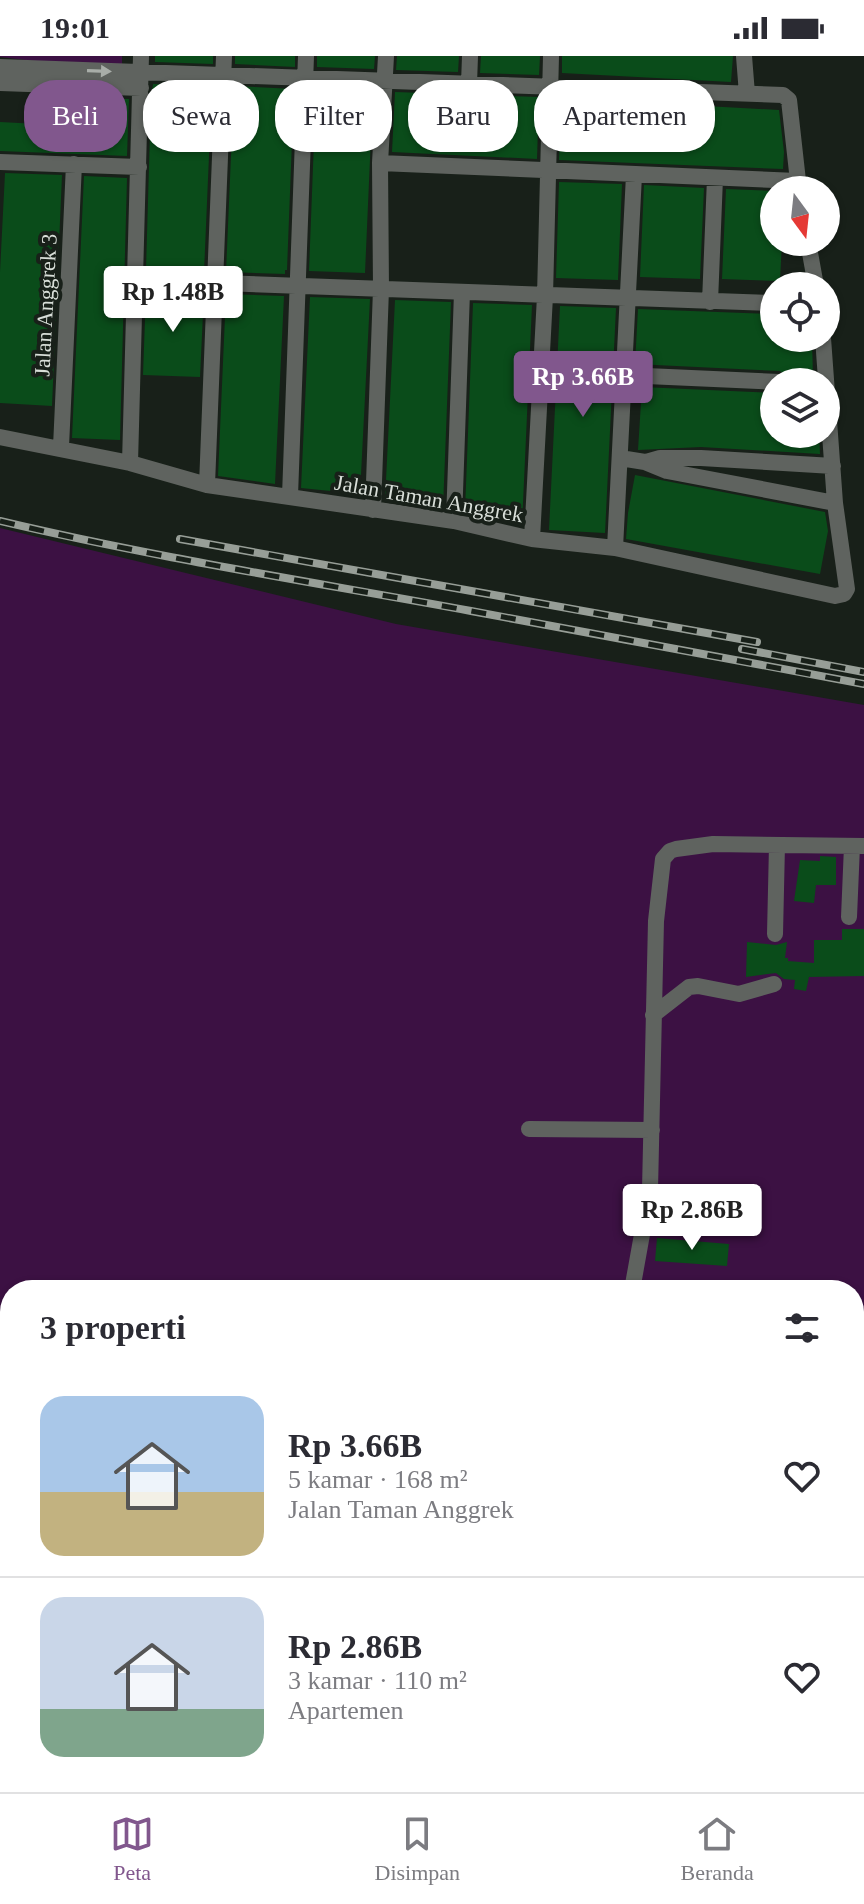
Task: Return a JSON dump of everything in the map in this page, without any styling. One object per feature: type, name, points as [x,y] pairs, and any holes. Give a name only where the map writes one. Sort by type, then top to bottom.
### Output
[{"type":"street","points":[[207,485],[224,56]]},
{"type":"street","points":[[290,496],[306,56]]},
{"type":"street","points":[[384,80],[386,56]]},
{"type":"street","points":[[469,80],[470,56]]},
{"type":"street","points":[[551,56],[551,80]]},
{"type":"street","points":[[744,56],[747,94]]},
{"type":"street","points":[[0,67],[358,80]]},
{"type":"street","points":[[0,83],[141,72]]},
{"type":"street","points":[[130,463],[141,72]]},
{"type":"street","points":[[715,93],[787,96],[797,176]]},
{"type":"street","points":[[373,510],[381,289],[381,152]]},
{"type":"street","points":[[532,539],[549,152]]},
{"type":"street","points":[[0,162],[139,167]]},
{"type":"street","points":[[380,163],[760,182]]},
{"type":"street","name":"Jalan Anggrek 3","points":[[61,447],[74,164]]},
{"type":"street","points":[[615,548],[634,175]]},
{"type":"street","points":[[710,302],[715,178]]},
{"type":"street","points":[[135,280],[760,303]]},
{"type":"street","points":[[454,521],[462,292]]},
{"type":"street","points":[[624,375],[760,381]]},
{"type":"street","name":"Jalan Taman Anggrek","points":[[0,437],[61,447],[207,485],[454,521],[532,539],[615,548],[835,596],[844,594],[847,589],[835,503]]},
{"type":"street","points":[[620,458],[645,462],[667,471],[835,503],[832,448]]},
{"type":"street","points":[[645,462],[660,458],[701,458],[833,466]]},
{"type":"street","points":[[775,934],[777,845]]},
{"type":"street","points":[[634,1280],[650,1190],[656,921],[663,859],[670,851],[687,846],[858,846],[849,917]]},
{"type":"street","points":[[653,1015],[689,987],[739,994],[774,984]]},
{"type":"street","points":[[529,1129],[652,1130]]},
{"type":"shaded area","points":[[0,56],[122,56],[122,71],[0,57]]},
{"type":"shaded area","points":[[0,528],[396,624],[864,705],[864,1280],[0,1280]]},
{"type":"building","points":[[155,56],[213,56],[213,64],[155,62]]},
{"type":"building","points":[[235,56],[295,56],[295,67],[235,64]]},
{"type":"building","points":[[317,56],[375,56],[374,69],[317,67]]},
{"type":"building","points":[[397,56],[459,56],[458,72],[396,70]]},
{"type":"building","points":[[481,56],[540,56],[539,75],[480,73]]},
{"type":"building","points":[[562,56],[733,56],[731,82],[562,73]]},
{"type":"building","points":[[259,87],[275,88],[275,152],[292,152],[287,270],[285,274],[226,272],[231,152],[259,152]]},
{"type":"building","points":[[395,92],[408,92],[408,152],[518,152],[518,96],[534,97],[534,152],[537,152],[537,159],[392,152]]},
{"type":"building","points":[[129,99],[127,156],[25,152],[127,152]]},
{"type":"building","points":[[715,106],[779,110],[783,169],[559,160],[559,152],[715,152]]},
{"type":"building","points":[[0,122],[24,123],[24,152],[0,151]]},
{"type":"building","points":[[149,152],[209,152],[204,272],[146,269]]},
{"type":"building","points":[[314,152],[370,152],[365,273],[309,271]]},
{"type":"building","points":[[5,173],[62,175],[52,406],[0,403],[0,272]]},
{"type":"building","points":[[84,176],[127,178],[120,440],[72,438]]},
{"type":"building","points":[[559,182],[622,184],[618,280],[556,278]]},
{"type":"building","points":[[644,185],[704,188],[700,279],[640,277]]},
{"type":"building","points":[[726,189],[760,190],[760,256],[781,256],[780,272],[760,272],[760,280],[722,279]]},
{"type":"building","points":[[146,291],[204,293],[200,377],[143,375]]},
{"type":"building","points":[[226,294],[284,296],[275,484],[218,476]]},
{"type":"building","points":[[310,297],[370,299],[360,494],[301,488]]},
{"type":"building","points":[[395,300],[451,302],[443,508],[385,500]]},
{"type":"building","points":[[473,303],[532,305],[522,525],[491,518],[491,512],[465,511]]},
{"type":"building","points":[[560,306],[616,308],[605,533],[549,530]]},
{"type":"building","points":[[638,309],[760,313],[760,352],[812,352],[813,368],[760,370],[635,364]]},
{"type":"building","points":[[642,387],[760,392],[760,448],[820,448],[820,454],[701,447],[638,450]]},
{"type":"building","points":[[635,475],[825,512],[828,531],[820,574],[626,539]]},
{"type":"building","points":[[820,856],[836,857],[836,885],[816,885],[814,903],[794,901],[800,860],[820,861]]},
{"type":"building","points":[[842,929],[864,929],[864,976],[809,977],[806,991],[794,989],[795,980],[784,979],[776,973],[746,977],[747,942],[776,945],[787,942],[785,958],[788,961],[814,963],[814,940],[842,940]]},
{"type":"building","points":[[657,1238],[729,1244],[727,1266],[655,1261]]},
{"type":"railway","points":[[0,521],[176,558],[864,684]]},
{"type":"railway","points":[[180,539],[757,642]]},
{"type":"railway","points":[[742,649],[864,672]]}]
